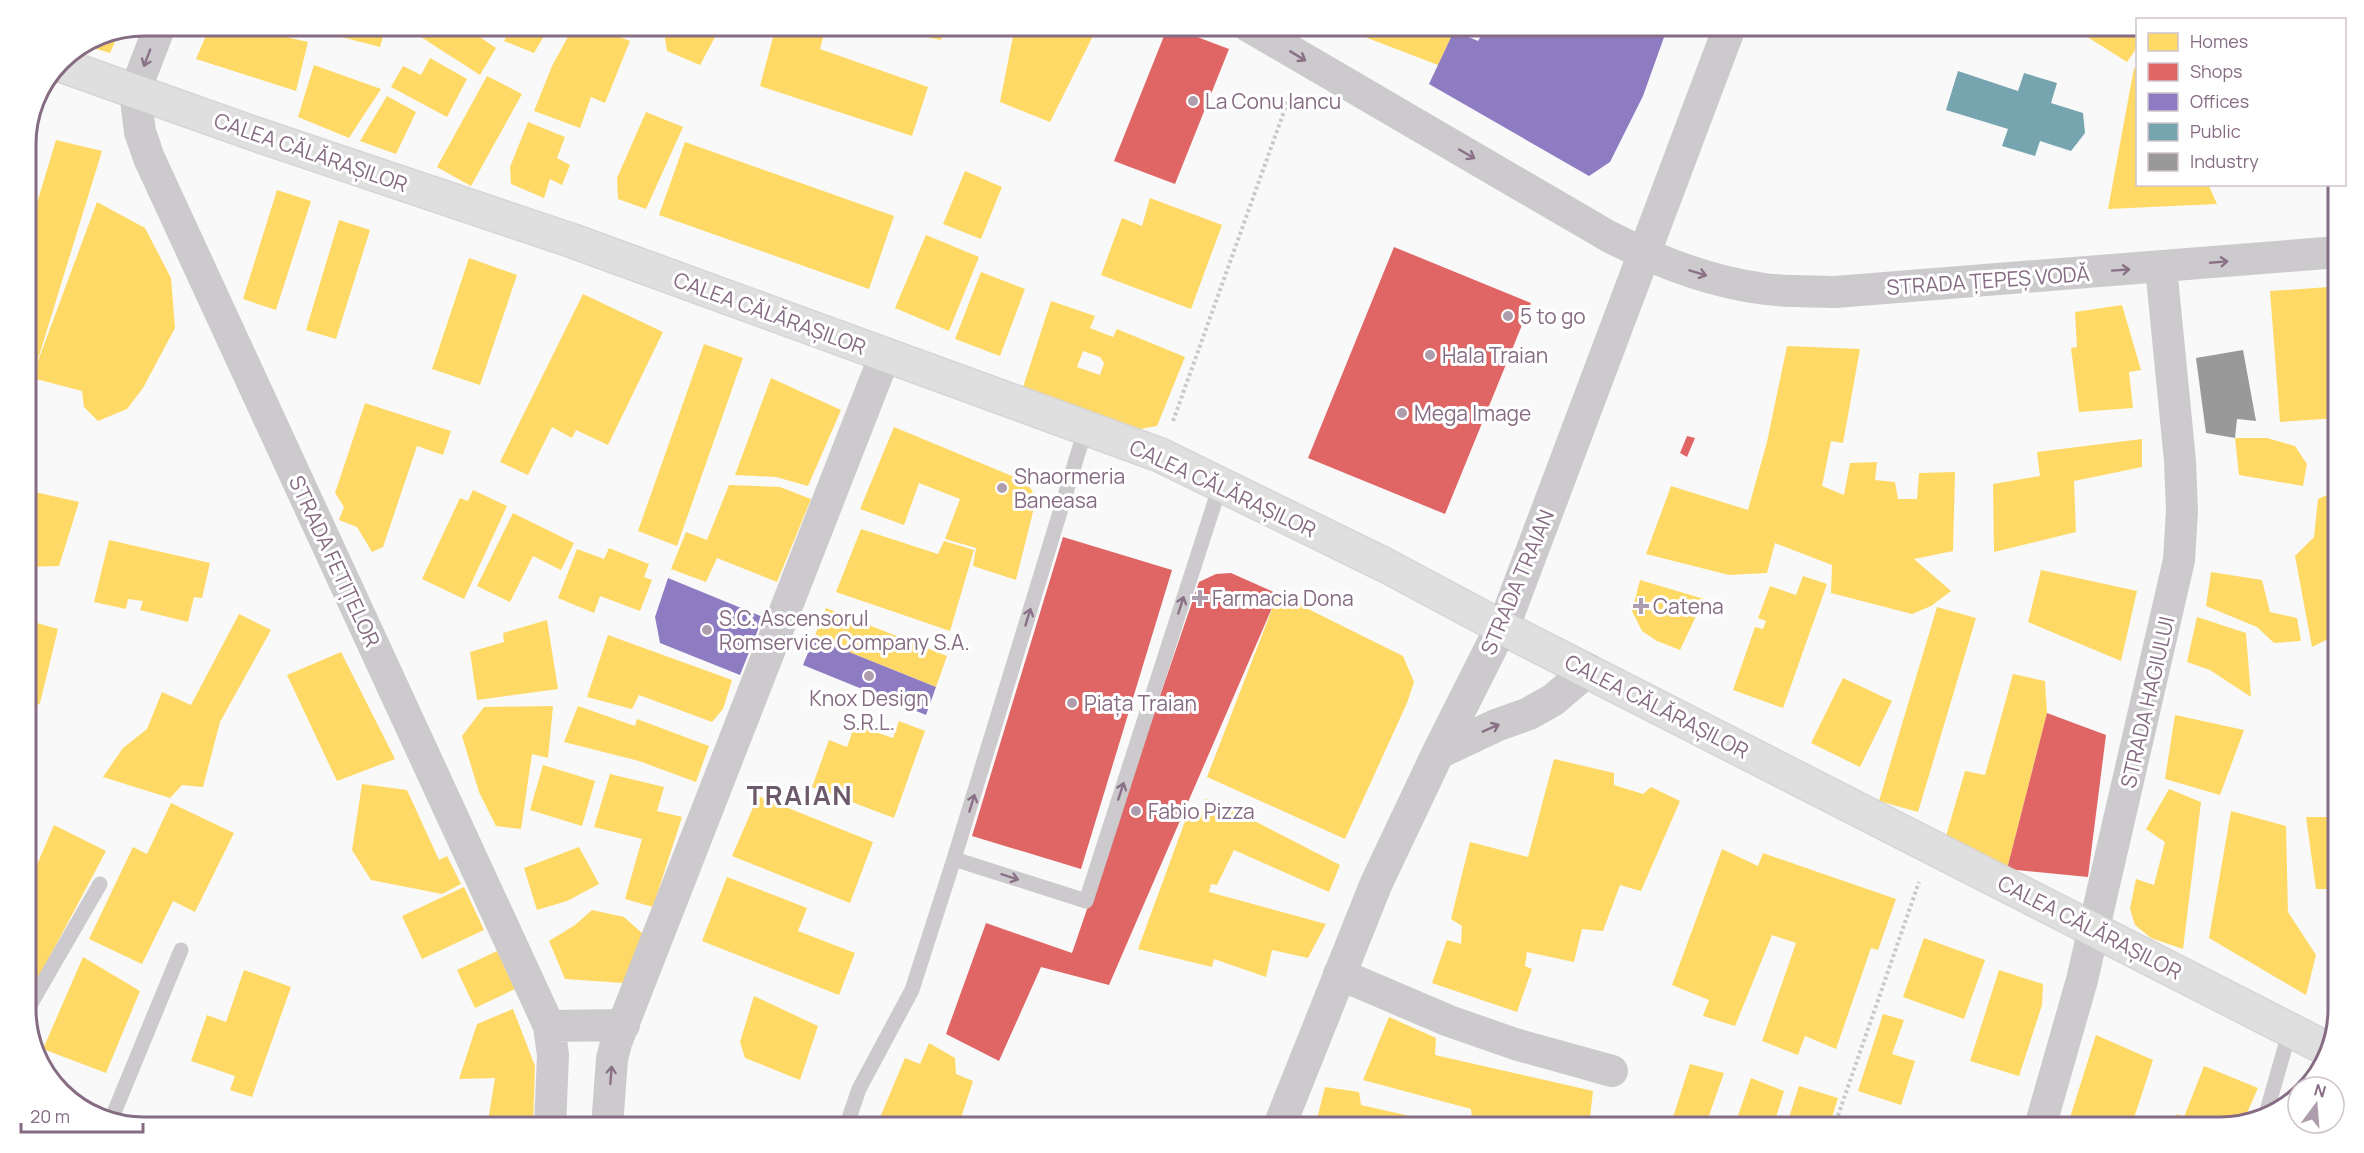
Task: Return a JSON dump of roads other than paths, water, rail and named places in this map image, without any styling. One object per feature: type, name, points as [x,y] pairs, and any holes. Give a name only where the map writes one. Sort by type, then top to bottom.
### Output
[{"type":"main road","name":"CALEA CĂLĂRAȘILOR","points":[[68,68],[261,136],[573,241],[1160,456],[1221,483],[1385,565],[1501,627],[2321,1046]]},
{"type":"street","points":[[135,91],[156,36]]},
{"type":"street","name":"STRADA ȚEPEȘ VODĂ","points":[[1265,36],[1643,254],[1730,283],[1766,290],[1834,292],[2328,253]]},
{"type":"street","name":"STRADA TRAIAN","points":[[1283,1117],[1376,884],[1438,753],[1509,612],[1726,36]]},
{"type":"street","name":"STRADA FETIȚELOR","points":[[135,91],[140,132],[149,158],[549,1026],[553,1055],[550,1117]]},
{"type":"street","name":"STRADA HAGIULUI","points":[[2043,1117],[2094,929],[2179,561],[2182,511],[2180,461],[2161,267]]},
{"type":"street","points":[[608,1117],[612,1059],[624,1025],[885,356]]},
{"type":"street","points":[[1438,753],[1497,725],[1528,714],[1553,700],[1588,670]]},
{"type":"street","points":[[1339,974],[1449,1020],[1515,1044],[1612,1071]]},
{"type":"street","points":[[549,1026],[624,1025]]},
{"type":"lane","points":[[850,1117],[859,1089],[912,990],[1086,427]]},
{"type":"lane","points":[[954,859],[1086,901],[1221,483]]},
{"type":"lane","points":[[36,995],[100,884]]},
{"type":"lane","points":[[114,1112],[182,950]]},
{"type":"lane","points":[[2268,1106],[2290,1030]]},
{"type":"place","name":"La Conu Iancu","points":[[1193,101]]},
{"type":"place","name":"5 to go","points":[[1508,316]]},
{"type":"place","name":"Hala Traian","points":[[1430,355]]},
{"type":"place","name":"Mega Image","points":[[1402,413]]},
{"type":"place","name":"Shaormeria Baneasa","points":[[1002,488]]},
{"type":"place","name":"Farmacia Dona","points":[[1200,598]]},
{"type":"place","name":"Catena","points":[[1641,606]]},
{"type":"place","name":"S.C. Ascensorul Romservice Company S.A.","points":[[707,630]]},
{"type":"place","name":"Knox Design S.R.L.","points":[[869,676]]},
{"type":"place","name":"Piața Traian","points":[[1072,703]]},
{"type":"place","name":"Fabio Pizza","points":[[1136,811]]},
{"type":"district","name":"TRAIAN","points":[[800,794]]}]
